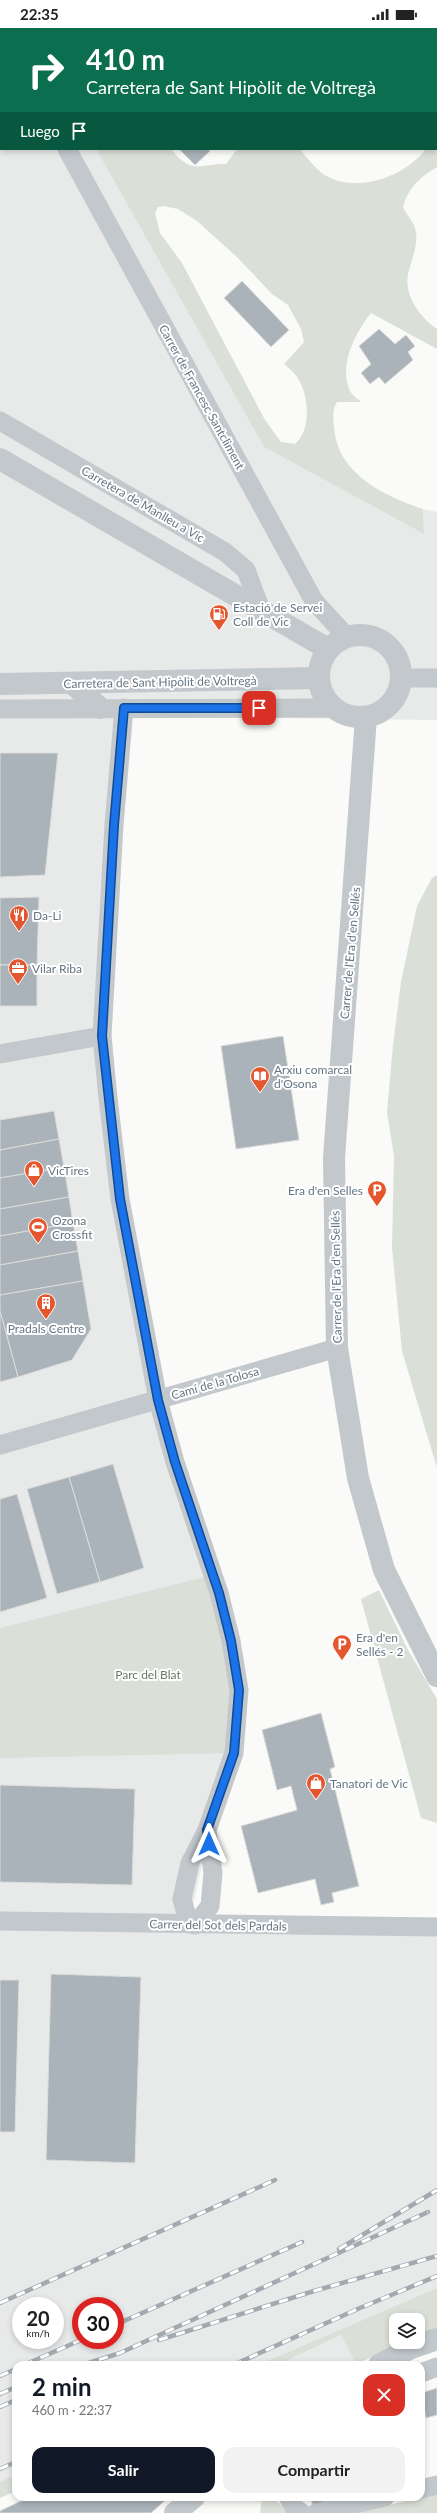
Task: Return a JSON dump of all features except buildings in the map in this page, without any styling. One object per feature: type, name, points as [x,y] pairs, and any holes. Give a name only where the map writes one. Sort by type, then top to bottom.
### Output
[{"type":"street","name":"Carrer de Francesc Santcliment","points":[[68,150],[314,602],[347,637]]},
{"type":"street","name":"Carretera de Manlleu a Vic","points":[[0,420],[225,552],[246,570],[261,610]]},
{"type":"street","points":[[0,459],[328,649]]},
{"type":"street","points":[[369,636],[382,642],[396,657],[401,678],[398,692],[391,704],[380,712],[366,717],[352,717],[334,708],[325,697],[320,678],[321,664],[328,649],[347,637],[369,636]]},
{"type":"street","name":"Carretera de Sant Hipòlit de Voltregà","points":[[0,684],[73,684],[320,678]]},
{"type":"street","points":[[401,678],[437,678]]},
{"type":"street","points":[[73,684],[100,708]]},
{"type":"street","points":[[124,708],[114,825],[102,1036],[120,1199],[158,1400],[175,1462],[219,1593],[231,1641],[239,1690],[234,1753],[207,1830],[190,1863],[182,1899],[192,1925],[210,1906],[213,1873],[207,1830]]},
{"type":"street","name":"Carretera de Sant Hipòlit de Voltregà","points":[[0,709],[334,708]]},
{"type":"street","name":"Carrer de l'Era d'en Sellés","points":[[366,717],[334,1158],[337,1348],[358,1478],[384,1570],[437,1676]]},
{"type":"street","points":[[0,1054],[102,1036]]},
{"type":"street","name":"Camí de la Tolosa","points":[[0,1444],[337,1348]]},
{"type":"street","name":"Carrer del Sot dels Pardals","points":[[0,1922],[437,1927]]},
{"type":"street","points":[[387,2361],[411,2348],[437,2339]]},
{"type":"street","points":[[425,2372],[437,2367]]},
{"type":"street","points":[[425,2488],[437,2485]]},
{"type":"street","points":[[175,2513],[189,2501]]},
{"type":"street","points":[[290,2501],[294,2507],[302,2513]]},
{"type":"street","points":[[316,2513],[368,2501]]},
{"type":"shaded area","points":[[0,150],[97,150],[264,447],[424,534],[423,509],[437,512],[437,720],[127,716],[100,1037],[158,1400],[224,1625],[230,1751],[217,1794],[189,1924],[437,1935],[437,2288],[267,2361],[12,2361],[12,2476],[0,2482]]},
{"type":"shaded area","points":[[342,2335],[355,2361],[287,2361]]},
{"type":"green space","points":[[97,150],[172,150],[178,157],[190,165],[202,166],[226,164],[236,150],[301,150],[323,174],[336,180],[350,183],[364,183],[393,175],[406,168],[425,150],[437,150],[437,167],[420,179],[411,189],[403,207],[416,232],[415,248],[407,282],[411,298],[419,312],[437,329],[437,349],[371,313],[355,339],[347,360],[346,371],[350,391],[361,402],[337,402],[333,414],[337,443],[343,457],[365,480],[378,489],[408,504],[423,509],[424,534],[264,447]],"holes":[[[164,206],[178,209],[197,221],[238,258],[272,294],[288,305],[301,329],[304,342],[284,364],[299,379],[307,406],[304,431],[295,444],[281,442],[265,420],[182,263],[160,233],[155,213],[158,207]]]},
{"type":"green space","points":[[437,875],[437,1468],[402,1351],[392,1247],[394,1156],[387,1112],[393,1045],[401,982],[417,906],[432,878]]},
{"type":"green space","name":"Parc del Blat","points":[[213,1575],[235,1682],[234,1753],[0,1758],[0,1628]]},
{"type":"green space","points":[[379,1590],[408,1650],[437,1699],[437,1823],[421,1818],[361,1599]]},
{"type":"green space","points":[[437,2288],[437,2329],[425,2334],[425,2313],[389,2313],[390,2349],[363,2361],[354,2361],[341,2335],[286,2361],[267,2361]]},
{"type":"green space","points":[[12,2476],[12,2493],[0,2498],[0,2482]]},
{"type":"green space","points":[[437,2493],[437,2513],[358,2513],[405,2501],[425,2501],[425,2496]]},
{"type":"green space","points":[[262,2501],[276,2501],[290,2513],[260,2513]]},
{"type":"railway","points":[[0,2303],[275,2180]]},
{"type":"railway","points":[[339,2249],[437,2190]]},
{"type":"railway","points":[[95,2361],[120,2353],[428,2212]]},
{"type":"railway","points":[[124,2321],[302,2242]]},
{"type":"railway","points":[[159,2340],[314,2291],[437,2256]]},
{"type":"railway","points":[[242,2361],[360,2308],[437,2276]]},
{"type":"railway","points":[[33,2361],[72,2344]]},
{"type":"railway","points":[[0,2376],[12,2371]]},
{"type":"railway","points":[[0,2394],[12,2389]]},
{"type":"railway","points":[[0,2407],[12,2402]]},
{"type":"railway","points":[[0,2469],[12,2464]]},
{"type":"place","name":"Estació de Servei Coll de Vic","points":[[219,631]]},
{"type":"place","name":"Da-Li","points":[[19,932]]},
{"type":"place","name":"Vilar Riba","points":[[18,985]]},
{"type":"place","name":"Arxiu comarcal d'Osona","points":[[260,1093]]},
{"type":"place","name":"VicTires","points":[[34,1187]]},
{"type":"place","name":"Era d'en Selles","points":[[377,1207]]},
{"type":"place","name":"Ozona Crossfit","points":[[38,1244]]},
{"type":"place","name":"Pradals Centre","points":[[46,1320]]},
{"type":"place","name":"Era d'en Sellés - 2","points":[[342,1661]]},
{"type":"place","name":"Tanatori de Vic","points":[[316,1800]]},
{"type":"route","points":[[209,1844],[207,1830],[234,1753],[239,1690],[231,1641],[219,1593],[175,1462],[158,1400],[120,1199],[102,1036],[114,825],[124,708],[259,708]]}]
